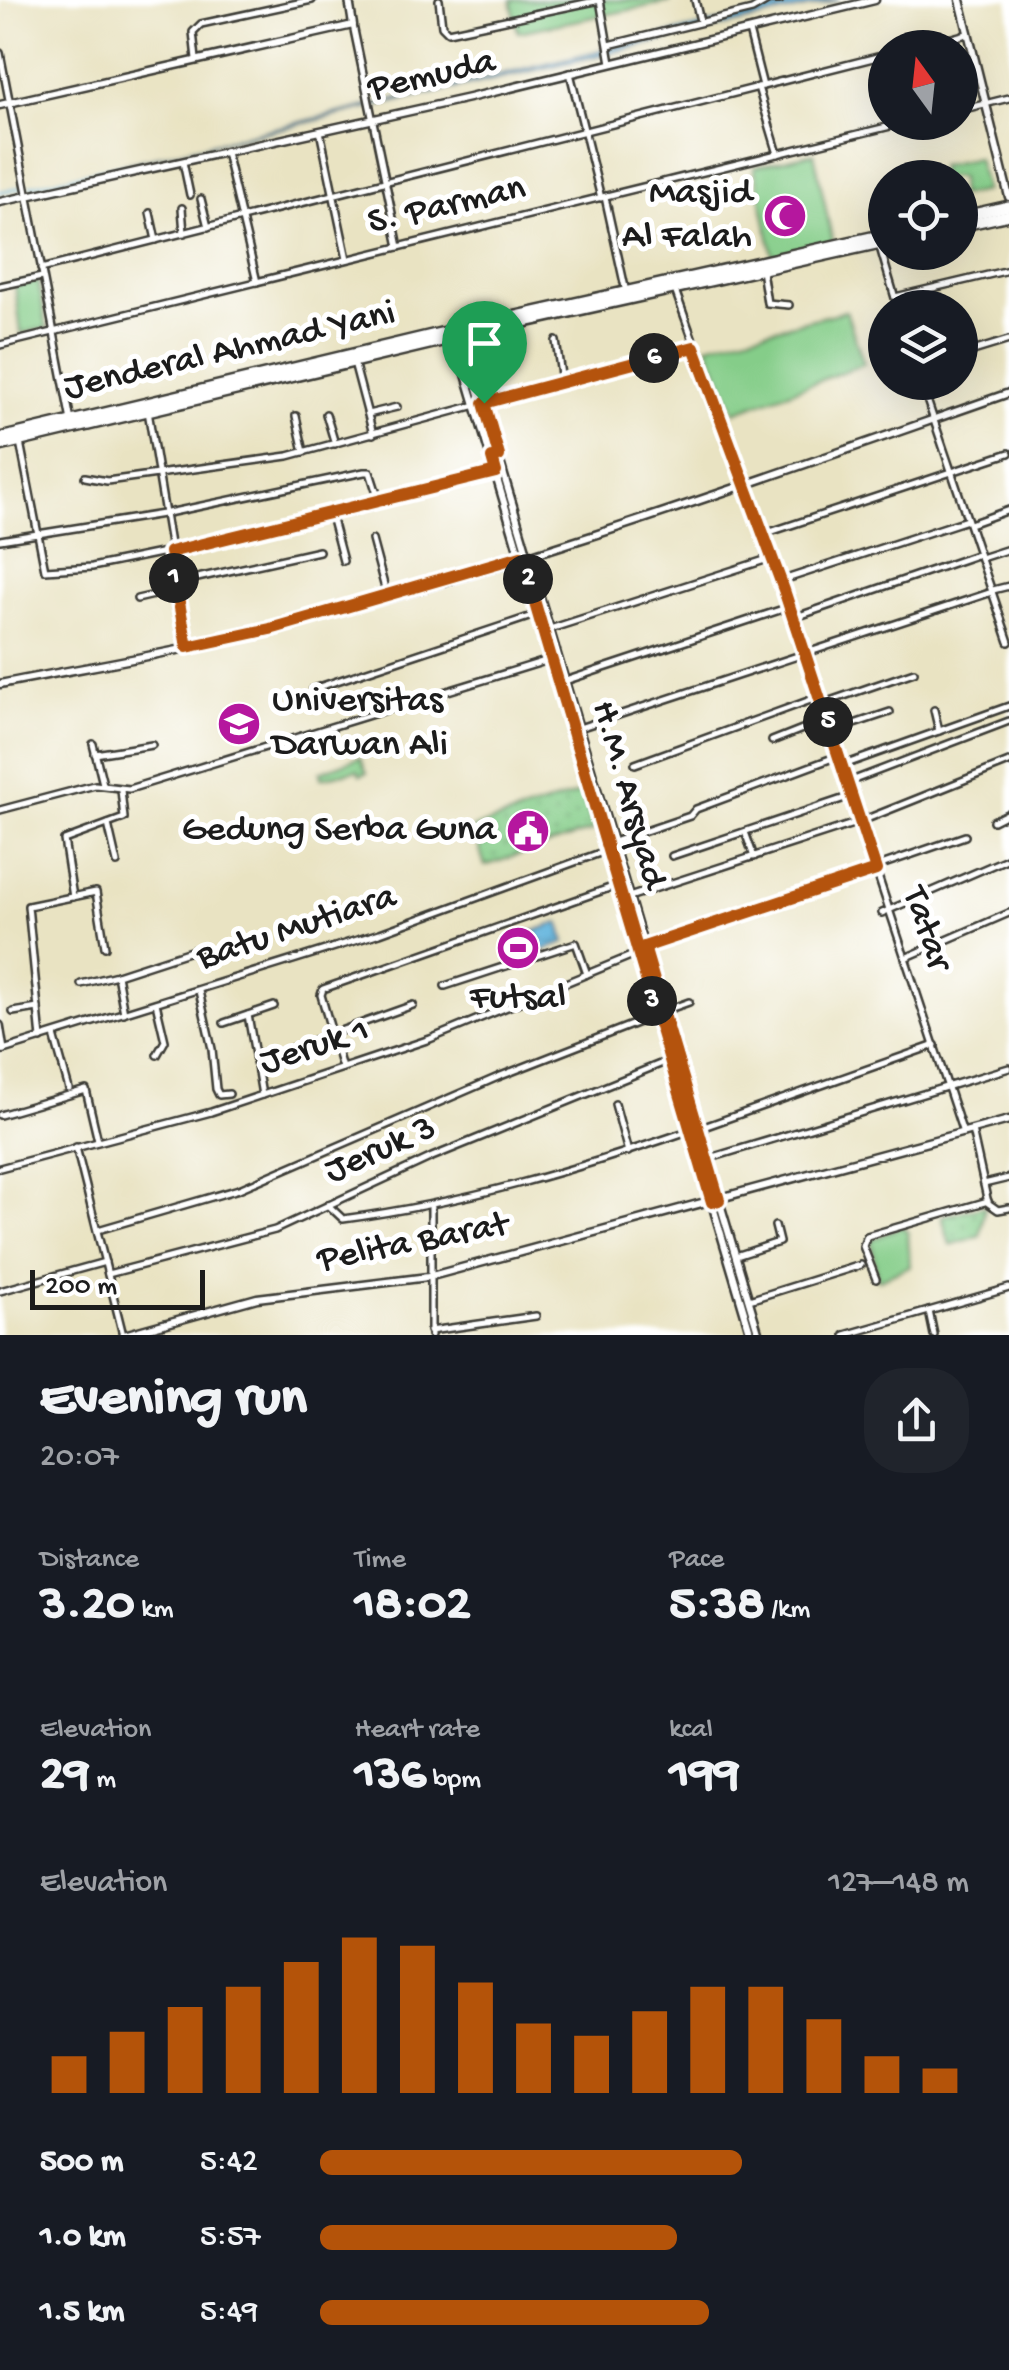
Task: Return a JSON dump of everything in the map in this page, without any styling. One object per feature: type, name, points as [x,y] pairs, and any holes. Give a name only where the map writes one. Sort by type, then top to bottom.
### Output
[{"type":"highway","points":[[978,213],[1009,206]]},
{"type":"highway","points":[[978,222],[1009,215]]},
{"type":"highway","name":"Jenderal Ahmad Yani","points":[[0,438],[215,392],[626,292],[868,242]]},
{"type":"highway","name":"Jenderal Ahmad Yani","points":[[458,333],[674,290],[868,242]]},
{"type":"highway","name":"Jenderal Ahmad Yani","points":[[0,446],[148,412],[215,392]]},
{"type":"street","points":[[196,59],[194,32],[202,24],[312,0]]},
{"type":"street","points":[[349,0],[399,247]]},
{"type":"street","points":[[438,0],[442,26],[448,32],[600,0],[610,53],[752,10],[769,0],[780,0]]},
{"type":"street","points":[[695,0],[700,23]]},
{"type":"street","name":"Pemuda","points":[[0,202],[320,131],[371,115],[570,74],[610,53],[748,31],[874,0]]},
{"type":"street","points":[[960,0],[966,30]]},
{"type":"street","points":[[0,104],[353,25]]},
{"type":"street","points":[[748,31],[778,154]]},
{"type":"street","points":[[0,53],[71,422]]},
{"type":"street","points":[[0,286],[156,240],[868,59]]},
{"type":"street","points":[[570,74],[626,292]]},
{"type":"street","points":[[978,77],[1009,197]]},
{"type":"street","points":[[978,106],[1009,98]]},
{"type":"street","points":[[320,131],[347,259]]},
{"type":"street","name":"S. Parman","points":[[0,345],[868,132]]},
{"type":"street","points":[[226,152],[257,282]]},
{"type":"street","points":[[183,162],[190,194]]},
{"type":"street","points":[[201,199],[208,227]]},
{"type":"street","points":[[182,208],[184,233]]},
{"type":"street","points":[[150,213],[156,240]]},
{"type":"street","points":[[762,270],[768,305],[790,305]]},
{"type":"street","points":[[925,290],[1009,270]]},
{"type":"street","name":"Tatar","points":[[674,290],[793,618],[886,911],[967,1131],[988,1201]]},
{"type":"street","name":"H.M. Arsyad","points":[[458,333],[525,555],[538,614],[629,896],[641,950]]},
{"type":"street","points":[[978,349],[1009,340]]},
{"type":"street","points":[[556,341],[562,382]]},
{"type":"street","points":[[85,477],[107,481],[304,452],[694,347]]},
{"type":"street","points":[[346,361],[373,434]]},
{"type":"street","points":[[0,684],[187,647],[387,596],[746,485],[1009,393]]},
{"type":"street","points":[[927,400],[1009,642]]},
{"type":"street","points":[[368,414],[397,408]]},
{"type":"street","points":[[148,412],[187,647]]},
{"type":"street","points":[[326,414],[335,444]]},
{"type":"street","points":[[296,416],[304,452]]},
{"type":"street","points":[[20,442],[48,572],[170,552],[331,516],[496,472]]},
{"type":"street","points":[[764,534],[1009,452]]},
{"type":"street","name":"H.M. Arsyad","points":[[496,456],[496,472],[550,628],[618,884],[641,950],[753,1334]]},
{"type":"street","points":[[0,540],[164,514],[368,472],[384,502]]},
{"type":"street","points":[[780,581],[1009,510]]},
{"type":"street","points":[[331,516],[343,561]]},
{"type":"street","points":[[372,540],[387,596]]},
{"type":"street","points":[[793,618],[1009,548]]},
{"type":"street","points":[[137,600],[175,586],[319,551]]},
{"type":"street","points":[[550,628],[772,558]]},
{"type":"street","points":[[579,728],[1009,586]]},
{"type":"street","points":[[565,681],[789,607]]},
{"type":"street","points":[[313,689],[538,614]]},
{"type":"street","points":[[0,810],[103,786],[121,790],[552,659]]},
{"type":"street","points":[[635,764],[914,672]]},
{"type":"street","points":[[841,766],[1009,706]]},
{"type":"street","points":[[934,710],[939,731]]},
{"type":"street","points":[[833,740],[848,726],[890,712]]},
{"type":"street","points":[[772,741],[827,720]]},
{"type":"street","points":[[846,783],[1009,721]]},
{"type":"street","points":[[93,744],[103,786]]},
{"type":"street","points":[[95,754],[152,745]]},
{"type":"street","name":"Batu Mutiara","points":[[2,1050],[429,916],[838,756]]},
{"type":"street","points":[[629,896],[860,822],[1009,762]]},
{"type":"street","points":[[73,897],[64,840],[125,815],[121,790]]},
{"type":"street","points":[[672,856],[851,796]]},
{"type":"street","points":[[993,820],[1009,813]]},
{"type":"street","points":[[108,824],[117,863]]},
{"type":"street","points":[[745,832],[754,858]]},
{"type":"street","name":"Jeruk 1","points":[[0,1168],[262,1095],[452,1031],[641,950],[965,836]]},
{"type":"street","points":[[886,911],[1009,858]]},
{"type":"street","points":[[342,1068],[321,995],[324,989],[618,884]]},
{"type":"street","points":[[41,1039],[28,906],[97,893],[106,947]]},
{"type":"street","points":[[905,958],[1009,913]]},
{"type":"street","points":[[445,986],[575,943],[587,974]]},
{"type":"street","points":[[81,984],[197,948]]},
{"type":"street","points":[[117,975],[124,1013]]},
{"type":"street","points":[[199,990],[216,1089],[219,1095],[229,1094]]},
{"type":"street","points":[[98,1230],[238,1189],[498,1077],[690,1002]]},
{"type":"street","points":[[156,1003],[165,1041],[156,1055]]},
{"type":"street","points":[[256,1061],[413,1005]]},
{"type":"street","points":[[224,1023],[274,1006]]},
{"type":"street","points":[[14,1012],[38,1008]]},
{"type":"street","name":"H.M. Arsyad","points":[[659,1013],[670,1060],[707,1159],[715,1200],[749,1300],[753,1334]]},
{"type":"street","points":[[248,1016],[262,1095]]},
{"type":"street","points":[[0,1025],[2,1050]]},
{"type":"street","points":[[54,1035],[69,1090]]},
{"type":"street","points":[[328,1205],[343,1219],[431,1208],[521,1186],[935,1045]]},
{"type":"street","name":"Jeruk 3","points":[[108,1274],[276,1230],[479,1137],[670,1060]]},
{"type":"street","points":[[707,1159],[1009,1068]]},
{"type":"street","points":[[0,1114],[86,1090],[98,1142]]},
{"type":"street","points":[[615,1104],[628,1152]]},
{"type":"street","name":"Pelita Barat","points":[[123,1335],[257,1298],[428,1277],[1009,1120]]},
{"type":"street","points":[[76,1147],[123,1335]]},
{"type":"street","points":[[984,1184],[1009,1178]]},
{"type":"street","points":[[876,1279],[863,1246],[867,1236],[988,1201],[998,1210],[1009,1208]]},
{"type":"street","points":[[431,1208],[431,1333],[536,1316]]},
{"type":"street","points":[[736,1256],[779,1242],[775,1226]]},
{"type":"street","points":[[0,1290],[105,1262]]},
{"type":"street","points":[[749,1300],[861,1265]]},
{"type":"street","points":[[845,1335],[1009,1288]]},
{"type":"street","points":[[929,1311],[934,1335]]},
{"type":"green space","points":[[511,0],[669,0],[670,2],[518,32]]},
{"type":"green space","points":[[814,153],[833,243],[773,257],[754,167]]},
{"type":"green space","points":[[978,162],[985,191],[978,192]]},
{"type":"green space","points":[[38,281],[47,328],[21,333],[15,286]]},
{"type":"green space","points":[[846,311],[864,364],[735,412],[707,345]]},
{"type":"green space","points":[[360,757],[367,773],[360,775],[358,770],[321,778],[320,772]]},
{"type":"green space","points":[[582,792],[594,830],[485,866],[473,828]]},
{"type":"green space","points":[[985,1206],[980,1236],[950,1245],[942,1216]]},
{"type":"green space","points":[[902,1226],[908,1233],[910,1266],[878,1280],[871,1240]]},
{"type":"water","points":[[811,0],[839,0],[122,165]]},
{"type":"water","points":[[560,922],[565,943],[538,952],[532,932]]},
{"type":"waterway","points":[[30,186],[122,165]]},
{"type":"waterway","points":[[0,192],[22,187]]},
{"type":"place","name":"Masjid Al Falah","points":[[785,216]]},
{"type":"place","name":"Universitas Darwan Ali","points":[[239,724]]},
{"type":"place","name":"Gedung Serba Guna","points":[[528,831]]},
{"type":"place","name":"Futsal","points":[[518,948]]},
{"type":"route","points":[[694,347],[784,590],[876,870],[644,947],[719,1200],[712,1202],[521,556],[270,629],[187,647],[170,552],[292,526],[496,472],[492,458],[499,456],[484,403],[694,347]]}]
